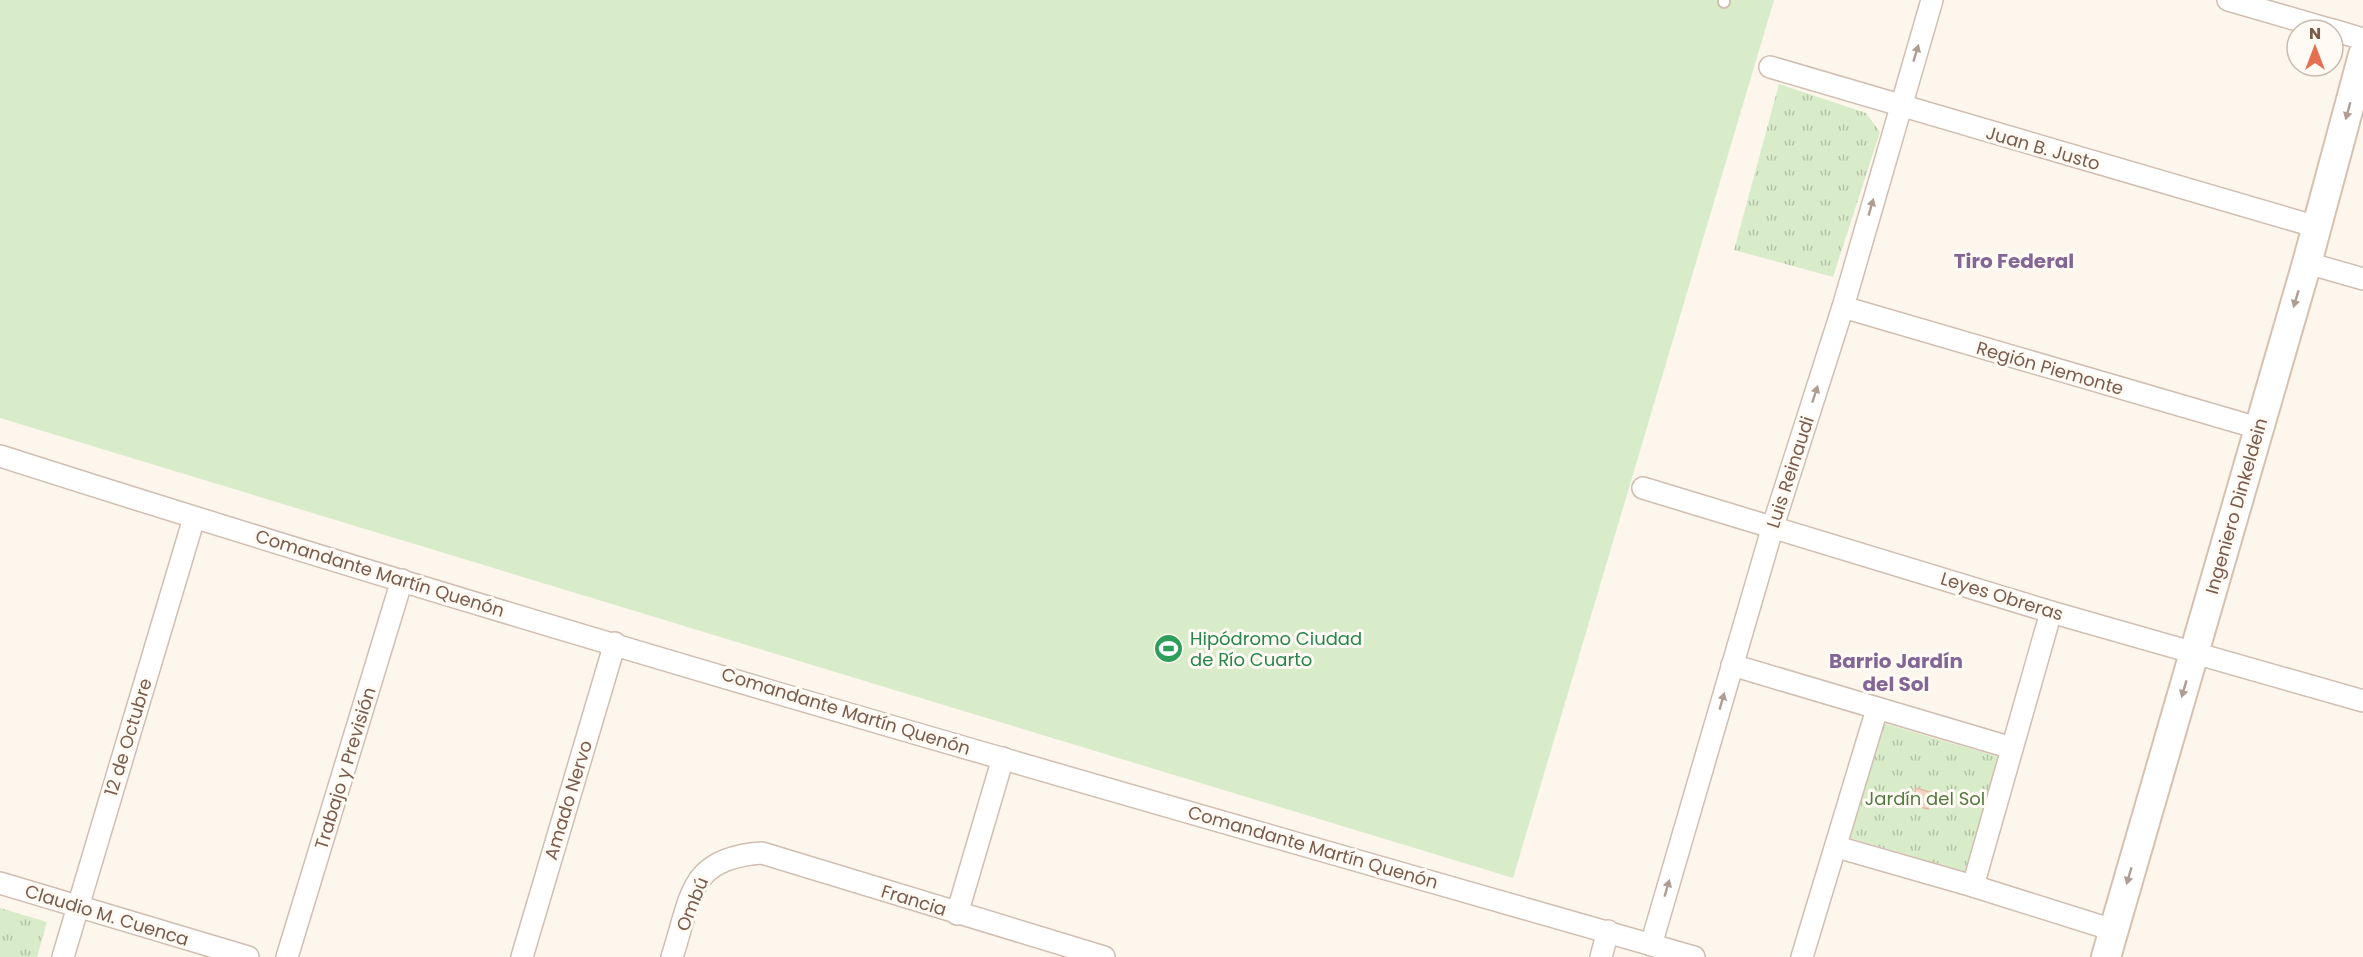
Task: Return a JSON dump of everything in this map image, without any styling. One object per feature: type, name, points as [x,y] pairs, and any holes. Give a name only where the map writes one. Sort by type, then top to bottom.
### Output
[{"type":"main road","name":"Ingeniero Dinkeldein","points":[[2109,944],[2307,263],[2363,55]]},
{"type":"street","name":"Luis Reinaudi","points":[[1651,945],[1773,526],[1843,307],[1932,0]]},
{"type":"street","points":[[2228,0],[2290,18]]},
{"type":"street","points":[[2345,34],[2363,39]]},
{"type":"street","name":"Juan B. Justo","points":[[1770,67],[2317,227]]},
{"type":"street","points":[[2307,263],[2363,279]]},
{"type":"street","name":"Región Piemonte","points":[[1843,307],[2258,428]]},
{"type":"street","name":"Comandante Martín Quenón","points":[[0,456],[194,518],[1003,758],[1694,957]]},
{"type":"street","name":"Leyes Obreras","points":[[1643,488],[2051,612],[2363,701]]},
{"type":"street","name":"12 de Octubre","points":[[63,957],[194,518]]},
{"type":"street","name":"Trabajo y Previsión","points":[[287,957],[402,580]]},
{"type":"street","points":[[1973,886],[2051,612]]},
{"type":"street","name":"Amado Nervo","points":[[522,957],[615,643]]},
{"type":"street","points":[[1732,665],[2012,748]]},
{"type":"street","points":[[1802,957],[1877,709]]},
{"type":"street","points":[[957,914],[1003,758]]},
{"type":"street","points":[[1837,847],[1973,886],[2109,944]]},
{"type":"street","name":"Francia","points":[[723,859],[762,853],[957,914],[1048,949],[1104,957]]},
{"type":"street","name":"Ombú","points":[[672,957],[693,890],[704,871],[723,859]]},
{"type":"street","name":"Claudio M. Cuenca","points":[[0,883],[248,957]]},
{"type":"street","points":[[1601,957],[1608,931]]},
{"type":"green space","name":"Hipódromo Ciudad de Río Cuarto","points":[[0,0],[1774,0],[1513,878],[0,418]]},
{"type":"green space","points":[[1779,84],[1866,113],[1880,132],[1833,277],[1734,250]]},
{"type":"green space","name":"Jardín del Sol","points":[[1883,723],[1999,757],[1966,872],[1850,838]]},
{"type":"green space","points":[[0,908],[47,922],[37,957],[0,957]]},
{"type":"building","points":[[1916,788],[1933,793],[1928,809],[1911,804]]},
{"type":"place","name":"Hipódromo Ciudad de Río Cuarto","points":[[1169,648]]},
{"type":"district","name":"Tiro Federal","points":[[2014,261]]},
{"type":"district","name":"Barrio Jardín del Sol","points":[[1896,672]]}]
